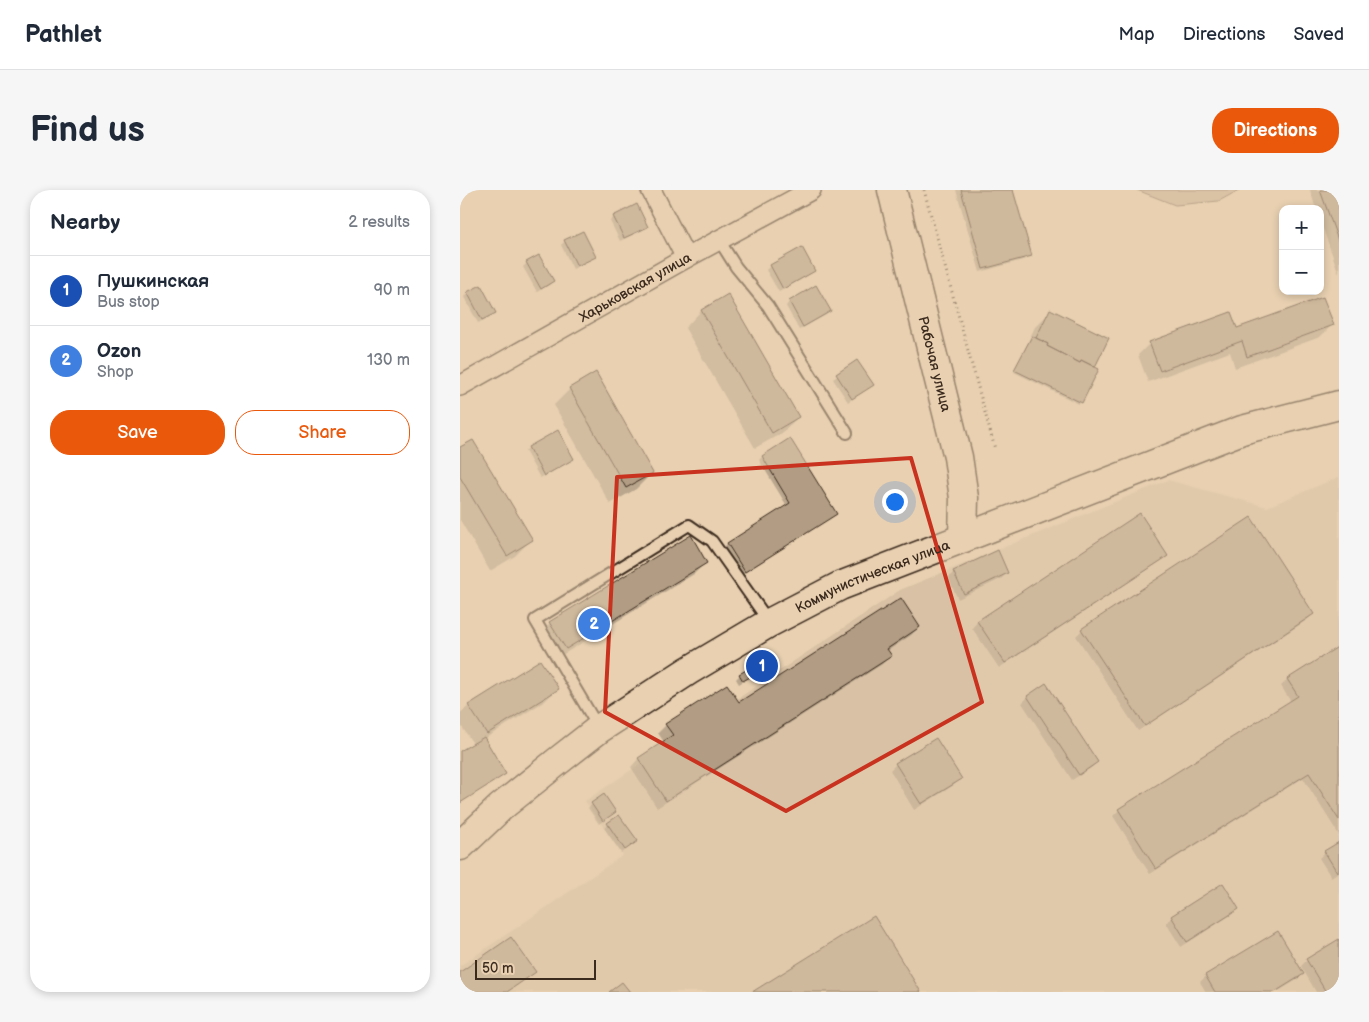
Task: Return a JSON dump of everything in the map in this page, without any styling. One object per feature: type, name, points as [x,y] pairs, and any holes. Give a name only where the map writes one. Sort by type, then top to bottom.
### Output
[{"type":"street","points":[[651,190],[686,258]]},
{"type":"street","name":"Харьковская улица","points":[[460,386],[810,190]]},
{"type":"street","name":"Рабочая улица","points":[[892,190],[958,458],[964,498],[963,538]]},
{"type":"street","name":"Коммунистическая улица","points":[[460,846],[501,807],[600,730],[688,671],[769,623],[840,586],[1242,430],[1339,406]]},
{"type":"lane","points":[[719,240],[736,267],[768,306],[847,433]]},
{"type":"lane","points":[[600,730],[535,620],[689,525],[712,541],[769,623]]},
{"type":"path","points":[[924,190],[994,449]]},
{"type":"highlighted area","points":[[911,458],[982,702],[786,811],[605,712],[617,477]]},
{"type":"shaded area","points":[[1137,190],[1239,190],[1219,201],[1175,205]]},
{"type":"shaded area","points":[[1339,477],[1339,992],[460,992],[460,966],[623,855],[585,801],[900,590],[1168,480],[1267,507]]},
{"type":"building","points":[[961,190],[1013,190],[1032,256],[983,269]]},
{"type":"building","points":[[1320,190],[1339,190],[1339,243]]},
{"type":"building","points":[[637,204],[648,227],[624,238],[613,216]]},
{"type":"building","points":[[583,231],[596,257],[577,266],[564,240]]},
{"type":"building","points":[[802,247],[815,271],[783,289],[770,265]]},
{"type":"building","points":[[539,255],[554,281],[541,289],[526,262]]},
{"type":"building","points":[[481,285],[496,313],[482,320],[467,292]]},
{"type":"building","points":[[816,285],[831,311],[803,327],[789,301]]},
{"type":"building","points":[[728,294],[799,417],[772,433],[701,310]]},
{"type":"building","points":[[1323,297],[1334,325],[1247,357],[1242,341],[1160,371],[1149,342],[1231,312],[1237,328]]},
{"type":"building","points":[[1050,309],[1109,338],[1095,367],[1081,360],[1080,363],[1047,346],[1048,344],[1036,338]]},
{"type":"building","points":[[1032,336],[1080,363],[1081,360],[1099,369],[1082,403],[1014,370]]},
{"type":"building","points":[[857,360],[874,385],[852,399],[836,374]]},
{"type":"building","points":[[596,372],[653,473],[626,488],[569,388]]},
{"type":"building","points":[[558,430],[574,459],[544,476],[528,447]]},
{"type":"building","points":[[790,438],[837,514],[745,572],[727,543],[790,503],[762,456]]},
{"type":"building","points":[[473,440],[533,540],[507,556],[460,477],[460,447]]},
{"type":"building","points":[[1140,513],[1168,556],[1005,663],[977,621]]},
{"type":"building","points":[[1251,517],[1314,614],[1145,726],[1081,629]]},
{"type":"building","points":[[691,535],[707,563],[566,649],[549,622]]},
{"type":"building","points":[[998,550],[1008,573],[964,594],[953,571]]},
{"type":"building","points":[[901,598],[920,627],[887,649],[892,656],[666,801],[638,758],[673,735],[665,724],[727,684],[739,702]]},
{"type":"building","points":[[1339,646],[1339,820],[1309,773],[1156,869],[1118,809],[1298,696],[1287,679]]},
{"type":"building","points":[[770,657],[773,663],[768,666],[772,673],[763,678],[759,672],[743,681],[739,674]]},
{"type":"building","points":[[540,660],[559,689],[487,734],[468,705]]},
{"type":"building","points":[[1046,683],[1098,762],[1079,775],[1027,696]]},
{"type":"building","points":[[484,737],[506,774],[460,803],[460,751]]},
{"type":"building","points":[[936,738],[962,779],[921,804],[895,763]]},
{"type":"building","points":[[604,794],[616,812],[603,821],[591,803]]},
{"type":"building","points":[[619,815],[638,841],[625,850],[607,823]]},
{"type":"building","points":[[1339,842],[1339,871],[1337,872],[1324,851]]},
{"type":"building","points":[[1223,883],[1239,909],[1187,942],[1171,916]]},
{"type":"building","points":[[874,916],[921,992],[752,992]]},
{"type":"building","points":[[1278,931],[1304,974],[1275,992],[1215,992],[1205,975]]},
{"type":"building","points":[[511,937],[536,972],[507,992],[460,992],[460,972]]},
{"type":"building","points":[[1339,939],[1339,989],[1334,992],[1326,992],[1306,959]]},
{"type":"building","points":[[622,982],[630,992],[609,992]]},
{"type":"place","name":"Ozon","points":[[594,624]]},
{"type":"place","name":"Пушкинская","points":[[762,666]]}]
